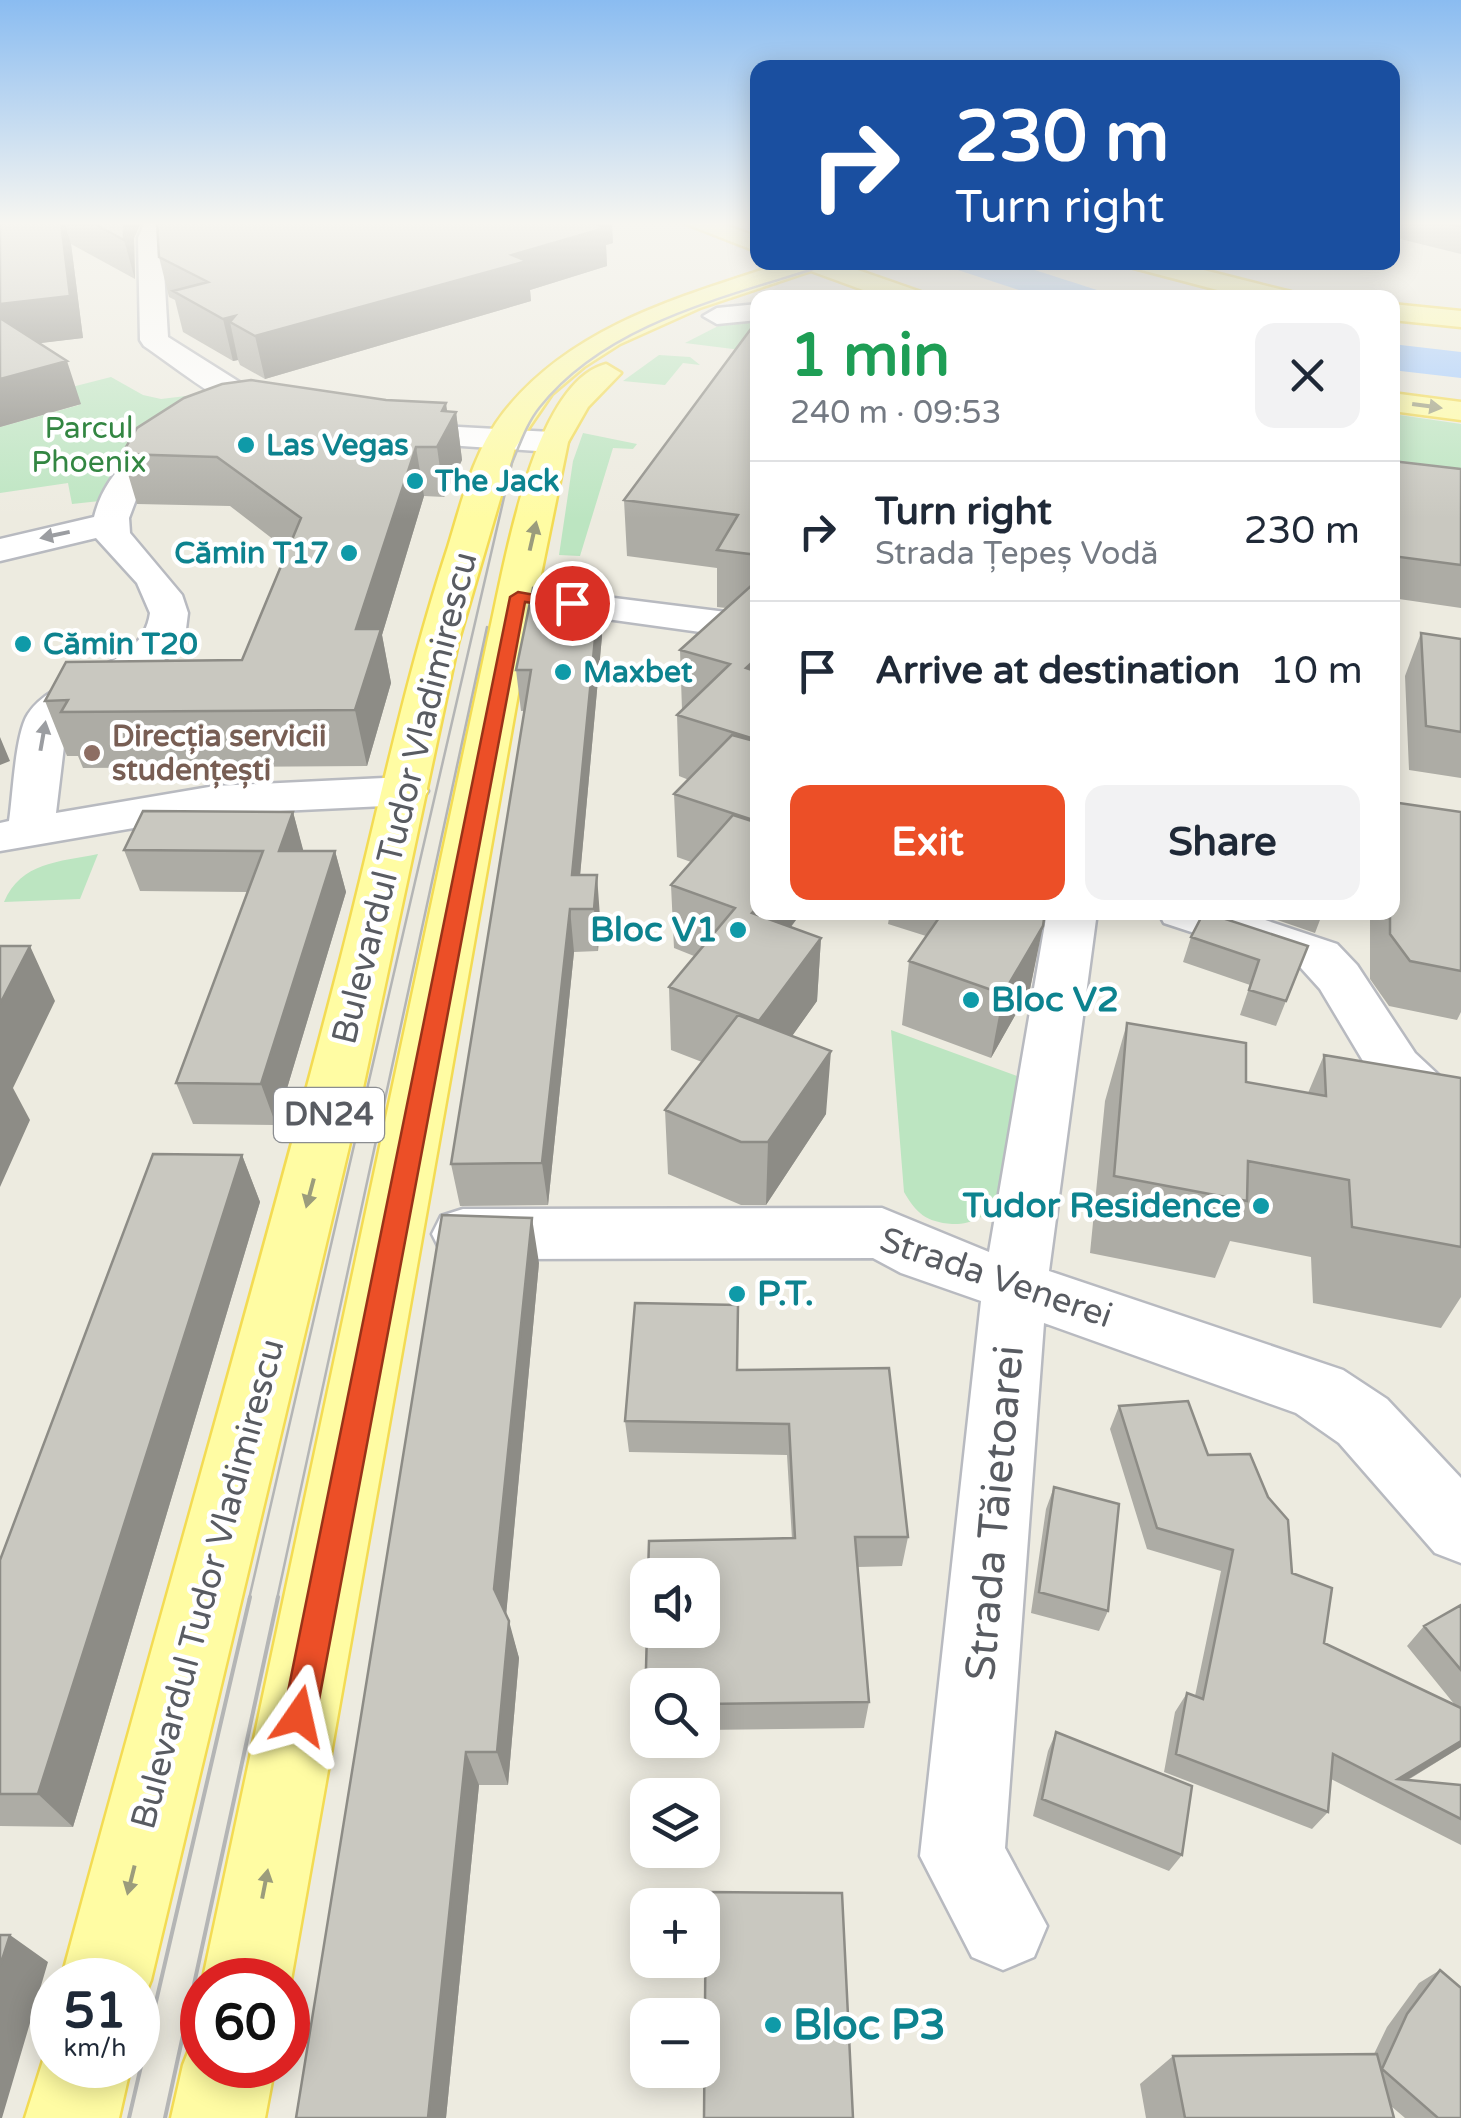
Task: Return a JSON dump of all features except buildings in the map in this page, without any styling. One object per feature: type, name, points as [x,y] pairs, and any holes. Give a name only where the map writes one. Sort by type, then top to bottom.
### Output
[{"type":"main road","name":"Bulevardul Tudor Vladimirescu","points":[[250,1958],[518,597],[527,440],[523,407],[554,375],[597,347],[651,321]]},
{"type":"main road","name":"Bulevardul Tudor Vladimirescu","points":[[112,1958],[314,1176],[437,640],[527,440],[559,424],[595,382],[654,344],[715,321]]},
{"type":"main road","points":[[1400,403],[1461,411]]},
{"type":"main road","points":[[72,2118],[79,2088]]},
{"type":"main road","points":[[218,2118],[224,2088]]},
{"type":"street","points":[[153,321],[154,340],[257,407],[308,421]]},
{"type":"street","points":[[257,407],[149,455],[112,500],[112,536],[166,592],[172,618],[164,634],[146,652],[110,679],[57,705],[46,719],[15,835],[215,800],[405,791]]},
{"type":"street","points":[[355,430],[527,440]]},
{"type":"street","points":[[0,550],[110,524]]},
{"type":"street","points":[[518,597],[750,627]]},
{"type":"street","name":"Strada Tăietoarei","points":[[1002,1926],[962,1856],[1015,1285],[1071,920]]},
{"type":"street","points":[[1210,920],[1319,956],[1340,977],[1395,1068],[1461,1130]]},
{"type":"street","name":"Strada Venerei","points":[[462,1234],[882,1233],[910,1250],[1319,1390],[1363,1421],[1461,1529]]},
{"type":"green space","points":[[750,321],[750,337],[741,350],[685,343],[724,323]]},
{"type":"green space","points":[[659,355],[690,357],[700,365],[683,363],[665,385],[623,381]]},
{"type":"green space","name":"Parcul Phoenix","points":[[111,377],[143,395],[161,399],[186,396],[214,410],[100,501],[72,504],[68,483],[0,493],[0,427],[79,405],[60,390]]},
{"type":"green space","points":[[1400,415],[1461,424],[1461,490],[1400,482]]},
{"type":"green space","points":[[583,433],[637,444],[633,449],[613,448],[580,556],[559,555],[573,461]]},
{"type":"green space","points":[[98,854],[80,899],[4,902],[11,889],[31,871]]},
{"type":"green space","points":[[891,1030],[1017,1076],[1002,1188],[995,1206],[979,1218],[959,1224],[929,1219],[904,1192]]},
{"type":"waterway","points":[[1400,358],[1461,365]]},
{"type":"tram line","points":[[249,1599],[512,463],[531,420],[568,377],[601,352],[663,321]]},
{"type":"tram line","points":[[277,1599],[487,627]]},
{"type":"tram line","points":[[129,2118],[250,1597]]},
{"type":"tram line","points":[[165,2118],[278,1597]]},
{"type":"place","name":"Las Vegas","points":[[246,445]]},
{"type":"place","name":"The Jack","points":[[415,481]]},
{"type":"place","name":"Cămin T17","points":[[349,553]]},
{"type":"place","name":"Cămin T20","points":[[23,644]]},
{"type":"place","name":"Maxbet","points":[[563,672]]},
{"type":"place","name":"Direcția servicii studențești","points":[[92,753]]},
{"type":"place","name":"Bloc V1","points":[[738,930]]},
{"type":"place","name":"Bloc V2","points":[[971,1000]]},
{"type":"place","name":"Tudor Residence","points":[[1261,1206]]},
{"type":"place","name":"P.T.","points":[[737,1294]]},
{"type":"place","name":"Bloc P3","points":[[773,2025]]},
{"type":"route","points":[[299,1716],[518,597],[572,603]]}]
